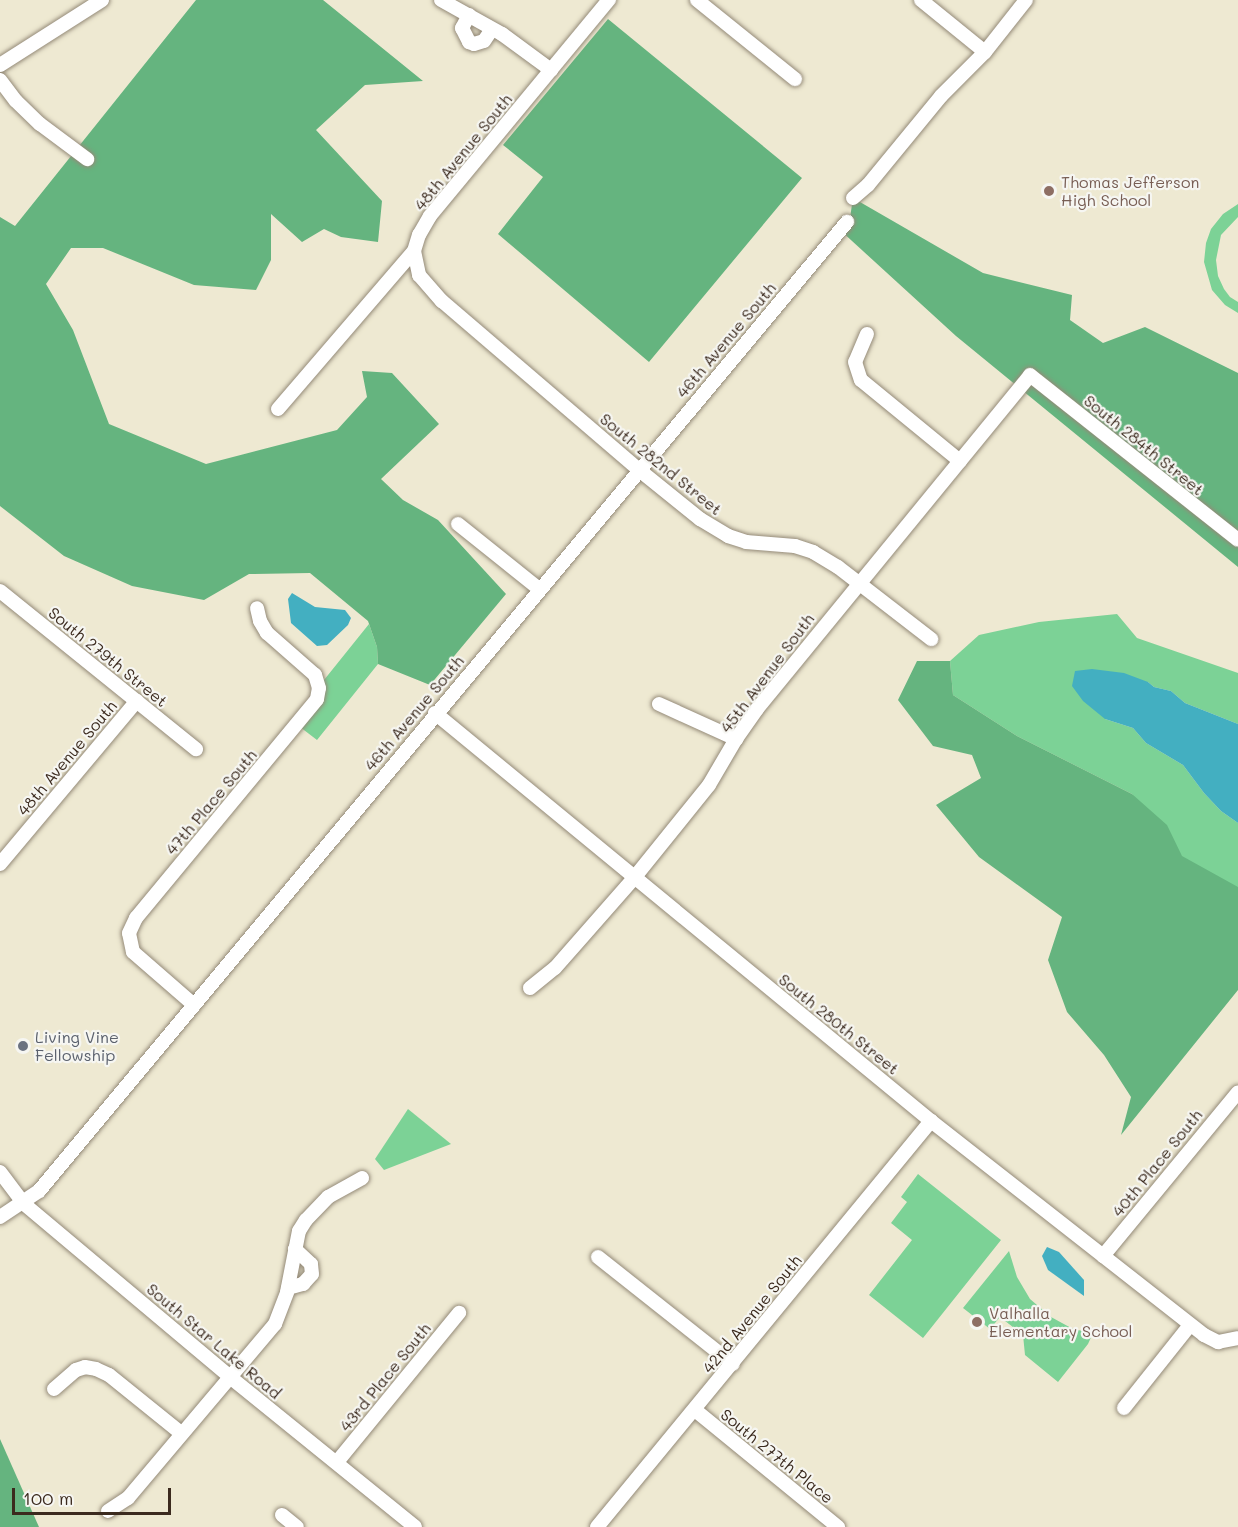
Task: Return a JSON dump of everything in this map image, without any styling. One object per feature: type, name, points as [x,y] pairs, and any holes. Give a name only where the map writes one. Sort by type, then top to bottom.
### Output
[{"type":"street","points":[[0,65],[102,0]]},
{"type":"street","points":[[441,0],[492,28],[551,70]]},
{"type":"street","name":"48th Avenue South","points":[[278,409],[414,251],[419,235],[430,216],[609,0]]},
{"type":"street","points":[[697,0],[795,79]]},
{"type":"street","points":[[921,0],[985,52]]},
{"type":"street","points":[[853,198],[868,184],[941,96],[985,52],[1026,0]]},
{"type":"street","points":[[469,15],[462,28],[469,42],[474,44],[484,41],[492,28]]},
{"type":"street","points":[[0,80],[16,101],[40,124],[87,159]]},
{"type":"street","name":"46th Avenue South","points":[[0,1217],[39,1191],[435,713],[847,222]]},
{"type":"street","name":"South 282nd Street","points":[[414,251],[419,275],[442,301],[638,470],[700,519],[728,536],[746,542],[795,546],[813,552],[859,583],[932,639]]},
{"type":"street","points":[[867,334],[855,362],[861,380],[960,460]]},
{"type":"street","name":"45th Avenue South","points":[[530,988],[555,968],[634,878],[709,785],[736,739],[859,583],[1030,375]]},
{"type":"street","name":"South 284th Street","points":[[1030,375],[1238,540]]},
{"type":"street","points":[[458,524],[539,589]]},
{"type":"street","points":[[0,610],[5,595]]},
{"type":"street","name":"South 279th Street","points":[[5,595],[196,749]]},
{"type":"street","name":"47th Place South","points":[[194,1005],[133,952],[129,938],[136,918],[313,705],[319,688],[315,675],[267,633],[260,621],[257,608]]},
{"type":"street","name":"48th Avenue South","points":[[0,864],[137,701]]},
{"type":"street","points":[[659,704],[736,739]]},
{"type":"street","name":"South 280th Street","points":[[435,713],[931,1121],[1103,1256],[1212,1340],[1234,1340]]},
{"type":"street","name":"40th Place South","points":[[1103,1256],[1238,1092]]},
{"type":"street","name":"42nd Avenue South","points":[[597,1527],[931,1121]]},
{"type":"street","name":"South Star Lake Road","points":[[0,1172],[23,1203],[230,1377],[337,1462],[411,1526]]},
{"type":"street","points":[[108,1511],[128,1498],[275,1324],[288,1288],[299,1231],[316,1208],[340,1189],[362,1178]]},
{"type":"street","points":[[288,1288],[303,1284],[312,1274],[311,1264],[295,1249]]},
{"type":"street","points":[[598,1257],[733,1364]]},
{"type":"street","name":"43rd Place South","points":[[337,1462],[459,1313]]},
{"type":"street","points":[[1124,1408],[1190,1324]]},
{"type":"street","points":[[54,1389],[76,1370],[85,1367],[96,1369],[110,1375],[182,1433]]},
{"type":"street","name":"South 277th Place","points":[[695,1410],[838,1527]]},
{"type":"street","points":[[282,1515],[297,1527]]},
{"type":"green space","points":[[196,0],[323,0],[423,81],[365,85],[316,130],[382,201],[378,242],[341,237],[324,229],[302,242],[271,214],[271,260],[256,290],[194,285],[103,248],[71,248],[46,284],[73,330],[109,424],[206,464],[337,430],[367,397],[362,371],[392,373],[439,424],[381,479],[403,500],[438,520],[506,594],[430,685],[378,664],[377,647],[368,621],[310,573],[249,574],[204,600],[132,586],[64,556],[0,506],[0,217],[15,226]]},
{"type":"green space","points":[[608,19],[802,178],[649,362],[498,234],[543,177],[503,145]]},
{"type":"green space","points":[[853,198],[983,273],[1072,295],[1070,320],[1103,343],[1145,327],[1238,373],[1238,567],[956,336],[840,230],[850,218]]},
{"type":"green space","points":[[1238,204],[1238,217],[1221,235],[1216,260],[1218,276],[1230,297],[1238,302],[1238,313],[1225,305],[1212,290],[1204,262],[1206,243],[1211,229],[1223,214]]},
{"type":"green space","points":[[1117,614],[1137,638],[1238,673],[1238,724],[1185,703],[1171,691],[1154,687],[1148,682],[1105,719],[1133,728],[1146,743],[1183,765],[1221,811],[1238,823],[1238,952],[1132,794],[1017,736],[953,695],[950,661],[979,635],[1039,622]]},
{"type":"green space","points":[[369,624],[377,647],[378,664],[317,740],[300,727],[324,691],[324,680]]},
{"type":"green space","points":[[917,661],[950,661],[953,695],[1017,736],[1132,794],[1167,825],[1182,856],[1238,887],[1238,990],[1121,1135],[1131,1097],[1104,1055],[1067,1012],[1048,960],[1062,917],[979,857],[936,805],[981,778],[972,755],[933,746],[898,700]]},
{"type":"green space","points":[[408,1109],[451,1144],[384,1170],[375,1159]]},
{"type":"green space","points":[[918,1174],[1001,1240],[923,1338],[869,1295],[912,1240],[891,1223],[907,1202],[901,1197]]},
{"type":"green space","points":[[1009,1251],[1017,1277],[1030,1299],[1051,1317],[1073,1329],[1093,1333],[1088,1344],[1058,1382],[1025,1355],[1023,1335],[1000,1317],[990,1329],[963,1308]]},
{"type":"green space","points":[[0,1439],[39,1527],[0,1527]]},
{"type":"water","points":[[292,593],[315,607],[345,610],[351,618],[348,625],[327,645],[317,646],[291,623],[288,599]]},
{"type":"water","points":[[1092,669],[1124,673],[1148,682],[1154,687],[1171,691],[1185,703],[1238,724],[1238,823],[1221,811],[1183,765],[1146,743],[1133,728],[1105,719],[1083,701],[1072,686],[1075,671]]},
{"type":"water","points":[[1047,1247],[1059,1252],[1084,1280],[1084,1296],[1048,1270],[1042,1256]]},
{"type":"place","name":"Thomas Jefferson High School","points":[[1049,191]]},
{"type":"place","name":"Living Vine Fellowship","points":[[23,1046]]},
{"type":"place","name":"Valhalla Elementary School","points":[[977,1322]]}]
